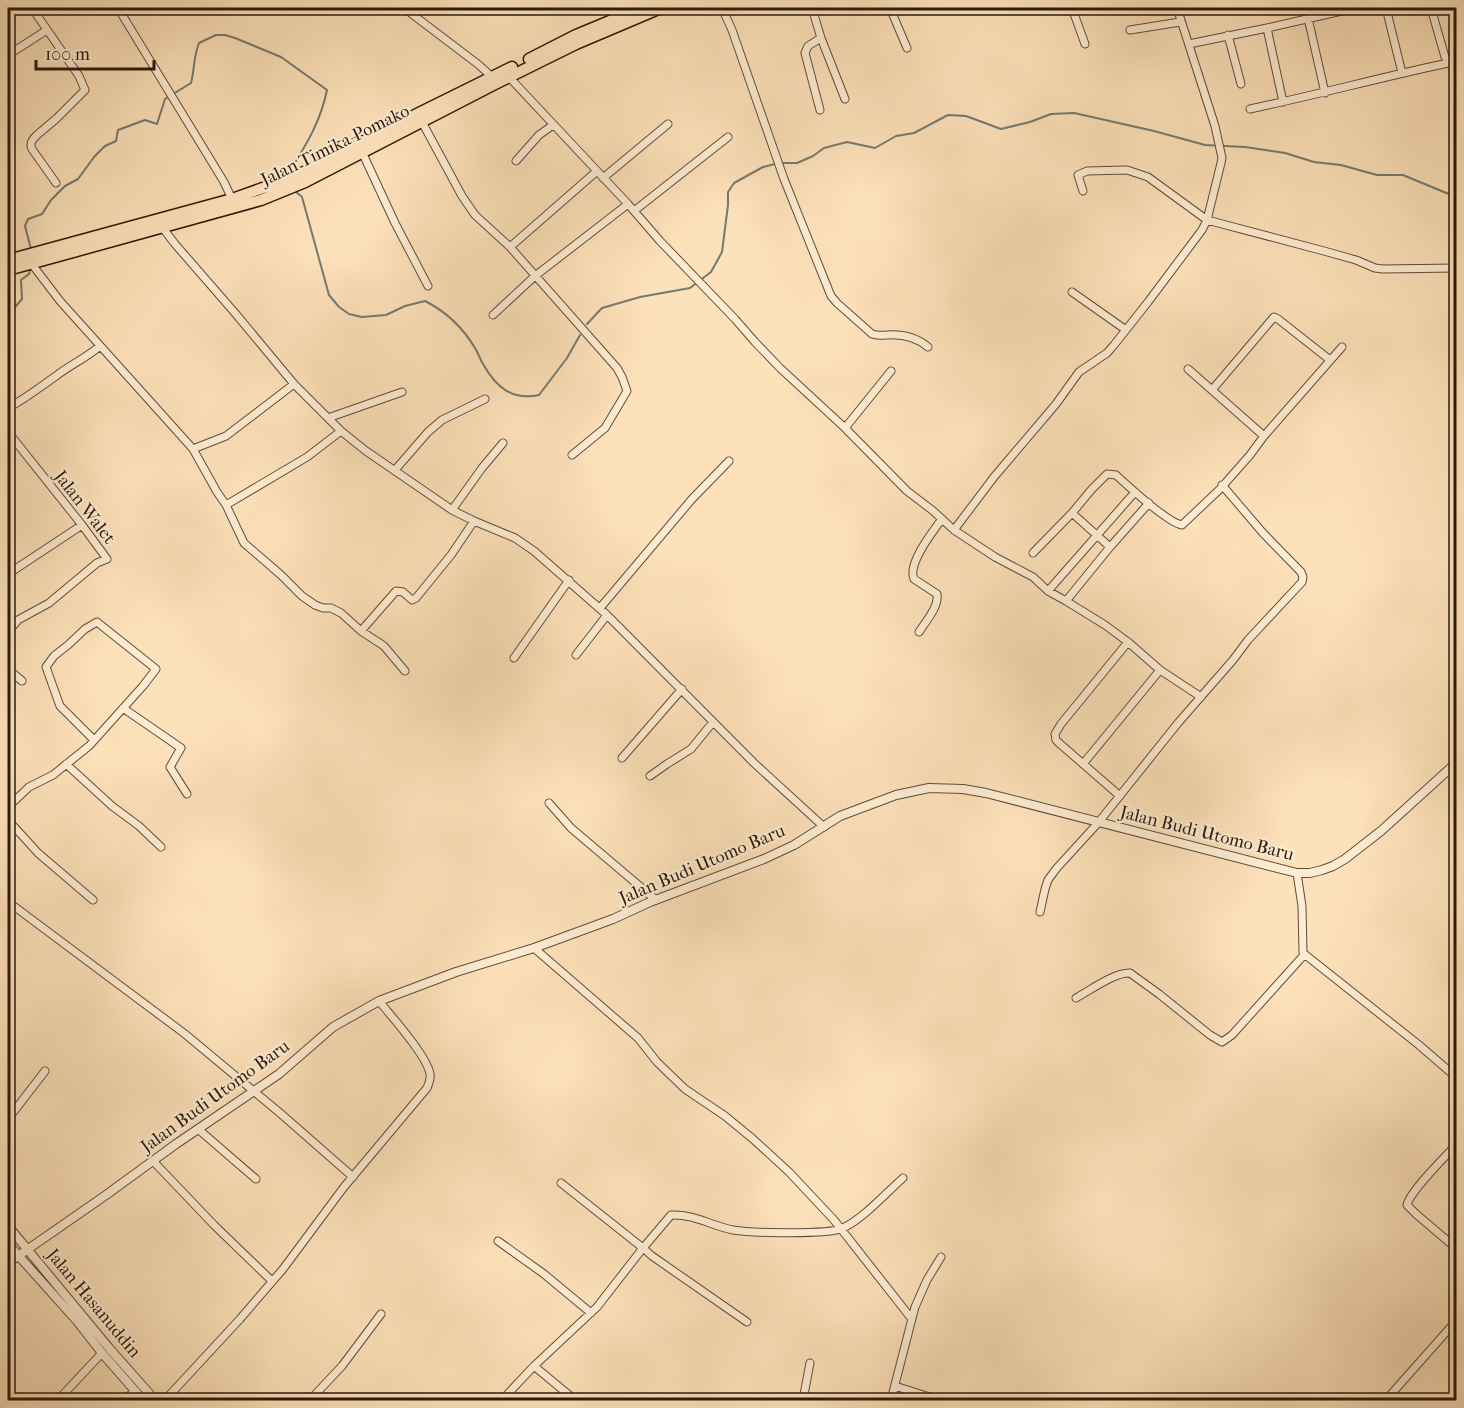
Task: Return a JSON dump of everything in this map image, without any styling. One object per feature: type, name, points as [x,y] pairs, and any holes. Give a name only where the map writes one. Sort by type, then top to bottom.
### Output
[{"type":"highway","name":"Jalan Timika-Pomako","points":[[8,270],[66,249],[231,200],[304,172],[576,35],[641,8]]},
{"type":"highway","name":"Jalan Timika-Pomako","points":[[8,260],[162,227],[280,193],[509,77],[606,30],[661,8]]},
{"type":"street","points":[[32,8],[85,88],[77,99],[31,142],[32,149],[56,183]]},
{"type":"street","points":[[118,8],[224,182],[231,200]]},
{"type":"street","points":[[405,8],[480,65],[492,77]]},
{"type":"street","points":[[722,8],[732,30],[784,179],[831,296],[872,334],[909,336],[928,347]]},
{"type":"street","points":[[812,8],[845,99]]},
{"type":"street","points":[[890,8],[907,48]]},
{"type":"street","points":[[1072,8],[1085,44]]},
{"type":"street","points":[[954,530],[994,477],[1056,404],[1078,372],[1107,353],[1126,330],[1196,238],[1207,220],[1222,158],[1177,8]]},
{"type":"street","points":[[1188,44],[1355,8]]},
{"type":"street","points":[[1386,8],[1402,73]]},
{"type":"street","points":[[1431,8],[1441,46],[1453,66],[1456,148]]},
{"type":"street","points":[[1308,18],[1325,93]]},
{"type":"street","points":[[1130,30],[1180,22]]},
{"type":"street","points":[[1268,28],[1283,102]]},
{"type":"street","points":[[8,55],[47,30]]},
{"type":"street","points":[[1228,35],[1241,84]]},
{"type":"street","points":[[820,110],[805,52],[808,46],[821,38]]},
{"type":"street","points":[[1250,109],[1402,73],[1453,66]]},
{"type":"street","points":[[509,77],[769,356],[901,485],[954,530],[995,557],[1033,577],[1048,591],[1105,625],[1160,670],[1201,697]]},
{"type":"street","points":[[422,122],[475,214],[510,247],[617,368],[622,377],[627,391],[605,428],[572,455]]},
{"type":"street","points":[[603,178],[668,124]]},
{"type":"street","points":[[516,161],[539,135],[553,125]]},
{"type":"street","points":[[634,211],[728,136]]},
{"type":"street","points":[[362,152],[428,286]]},
{"type":"street","points":[[1083,191],[1078,174],[1087,171],[1127,170],[1148,177],[1207,220],[1346,257],[1376,268],[1456,268]]},
{"type":"street","points":[[510,247],[597,171]]},
{"type":"street","points":[[493,315],[535,276],[628,204]]},
{"type":"street","points":[[162,227],[294,384],[341,431],[427,494],[452,510],[503,532],[524,544],[569,580],[682,689],[754,763],[824,827]]},
{"type":"street","points":[[31,263],[99,346],[193,449],[226,505],[244,543],[302,596],[315,605],[331,608],[341,613],[361,631],[384,646],[405,671]]},
{"type":"street","points":[[1072,292],[1126,330]]},
{"type":"street","points":[[1212,390],[1274,317],[1330,360]]},
{"type":"street","points":[[8,408],[99,346]]},
{"type":"street","points":[[1033,553],[1107,474],[1116,475],[1176,524],[1182,525],[1197,513],[1250,455],[1342,346]]},
{"type":"street","points":[[1188,369],[1264,436]]},
{"type":"street","points":[[845,428],[891,371]]},
{"type":"street","points":[[193,449],[226,436],[294,384]]},
{"type":"street","points":[[328,418],[402,392]]},
{"type":"street","points":[[395,470],[428,432],[442,420],[485,399]]},
{"type":"street","points":[[226,505],[307,457],[341,431]]},
{"type":"street","name":"Jalan Walet","points":[[8,432],[107,559],[98,563],[49,603],[18,620],[8,632]]},
{"type":"street","points":[[452,510],[503,443]]},
{"type":"street","points":[[600,608],[692,500],[729,461]]},
{"type":"street","points":[[1040,912],[1048,880],[1056,869],[1098,823],[1248,640],[1302,582],[1301,572],[1263,533],[1222,485]]},
{"type":"street","points":[[1048,591],[1135,492]]},
{"type":"street","points":[[1066,601],[1149,503]]},
{"type":"street","points":[[1072,513],[1110,547]]},
{"type":"street","points":[[919,632],[937,603],[938,597],[914,579],[912,571],[924,545],[942,519]]},
{"type":"street","points":[[361,631],[396,591],[403,592],[412,600],[416,598],[445,564],[474,521]]},
{"type":"street","points":[[8,574],[82,525]]},
{"type":"street","points":[[514,658],[569,580]]},
{"type":"street","points":[[576,655],[607,615]]},
{"type":"street","points":[[8,807],[29,788],[53,775],[94,740],[156,669],[97,622],[85,629],[54,656],[46,667],[60,706],[94,740]]},
{"type":"street","points":[[1120,796],[1056,740],[1055,734],[1128,642]]},
{"type":"street","points":[[8,669],[22,681]]},
{"type":"street","points":[[1083,764],[1160,670]]},
{"type":"street","points":[[622,758],[682,689]]},
{"type":"street","points":[[123,708],[181,748],[170,767],[186,794]]},
{"type":"street","points":[[651,776],[691,749],[713,722]]},
{"type":"street","name":"Jalan Budi Utomo Baru","points":[[8,1263],[279,1074],[333,1027],[379,1001],[456,972],[613,920],[656,900],[764,858],[794,844],[840,816],[896,795],[929,788],[963,789],[986,793],[1297,873],[1310,873],[1333,866],[1345,859],[1382,831],[1456,762]]},
{"type":"street","points":[[66,764],[112,806],[140,826],[160,847]]},
{"type":"street","points":[[549,803],[571,828],[656,900]]},
{"type":"street","points":[[8,820],[38,854],[93,900]]},
{"type":"street","points":[[1297,873],[1302,906],[1302,951],[1304,955],[1456,1077]]},
{"type":"street","points":[[11,904],[185,1034],[254,1090],[353,1177]]},
{"type":"street","points":[[534,948],[638,1038],[657,1062],[685,1089],[725,1116],[760,1145],[820,1204],[911,1318]]},
{"type":"street","points":[[1076,998],[1116,975],[1127,972],[1222,1042],[1232,1035],[1304,955]]},
{"type":"street","points":[[165,1401],[272,1281],[394,1125],[427,1088],[430,1073],[425,1061],[379,1001]]},
{"type":"street","points":[[8,1119],[45,1071]]},
{"type":"street","points":[[198,1129],[256,1179]]},
{"type":"street","points":[[1456,1145],[1408,1200],[1407,1205],[1456,1248]]},
{"type":"street","points":[[153,1161],[272,1281]]},
{"type":"street","points":[[502,1401],[534,1366],[604,1298],[671,1215],[693,1217],[736,1231],[804,1232],[840,1229],[861,1215],[903,1178]]},
{"type":"street","points":[[561,1183],[660,1262],[747,1322]]},
{"type":"street","name":"Jalan Hasanuddin","points":[[8,1226],[144,1401]]},
{"type":"street","points":[[498,1241],[591,1312]]},
{"type":"street","name":"Jalan Hasanuddin","points":[[8,1244],[77,1321],[102,1353],[155,1401]]},
{"type":"street","points":[[891,1401],[911,1318],[921,1293],[941,1257]]},
{"type":"street","points":[[310,1401],[342,1366],[381,1314]]},
{"type":"street","points":[[1386,1401],[1456,1321]]},
{"type":"street","points":[[58,1401],[102,1353]]},
{"type":"street","points":[[802,1401],[810,1363]]},
{"type":"street","points":[[534,1366],[575,1401]]},
{"type":"street","points":[[895,1386],[939,1401]]},
{"type":"street","points":[[124,1401],[135,1390]]},
{"type":"waterway","points":[[31,249],[25,226],[28,219],[42,214],[51,200],[65,186],[78,179],[94,157],[105,146],[116,141],[118,130],[145,120],[157,124],[165,99],[191,83],[199,43],[216,35],[235,38],[281,57],[327,90],[321,113],[312,132],[290,171],[286,174]]},
{"type":"waterway","points":[[781,163],[797,163],[824,148],[847,142],[875,148],[896,136],[914,133],[948,115],[966,116],[1001,129],[1051,114],[1074,113],[1205,145],[1245,147],[1285,153],[1314,162],[1341,165],[1377,175],[1403,175],[1456,197]]},
{"type":"waterway","points":[[587,324],[602,308],[640,297],[690,288],[711,272],[722,252],[728,192],[734,183],[763,167],[775,164]]},
{"type":"waterway","points":[[295,191],[302,197],[329,295],[339,307],[349,314],[362,317],[386,315],[405,306],[425,301],[440,310],[459,327],[499,385],[521,396],[539,395],[567,358],[580,335]]},
{"type":"waterway","points":[[8,313],[22,299],[21,280],[29,274],[30,268]]}]
